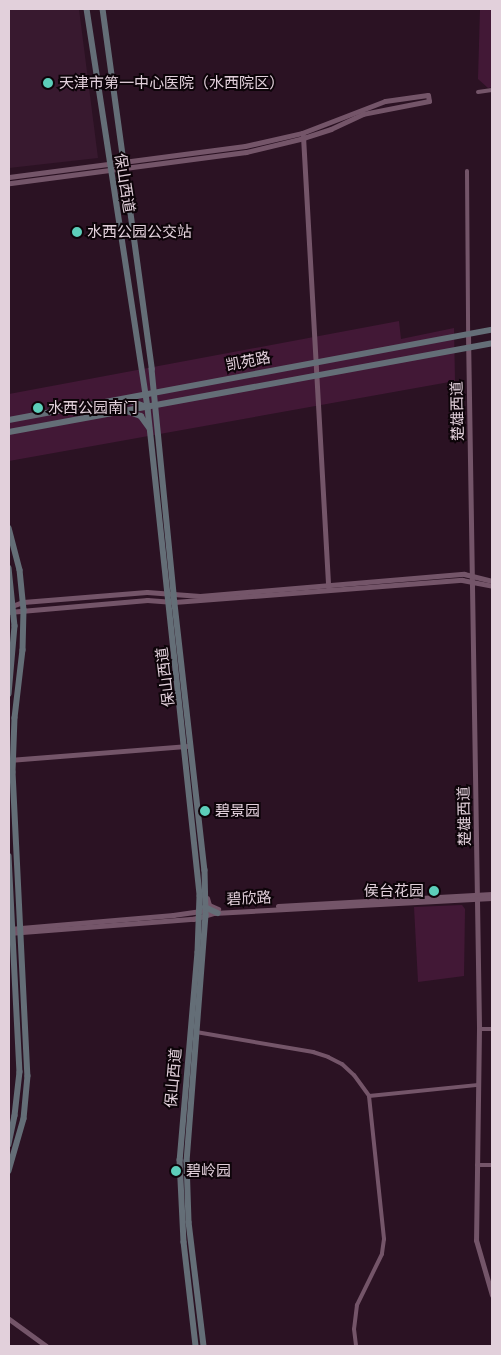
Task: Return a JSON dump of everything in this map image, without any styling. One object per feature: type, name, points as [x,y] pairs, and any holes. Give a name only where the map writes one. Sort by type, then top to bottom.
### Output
[{"type":"main road","name":"保山西道","points":[[87,9],[146,393],[188,746],[203,895]]},
{"type":"main road","name":"保山西道","points":[[103,9],[126,165],[159,428],[171,598]]},
{"type":"main road","name":"凯苑路","points":[[9,420],[316,361],[492,330]]},
{"type":"main road","name":"凯苑路","points":[[9,432],[492,343]]},
{"type":"main road","points":[[121,399],[133,401],[147,407],[154,416],[159,428]]},
{"type":"main road","points":[[122,411],[141,416],[150,429]]},
{"type":"main road","points":[[9,528],[16,553],[24,610],[23,650],[11,760],[28,1076],[24,1119],[9,1171]]},
{"type":"main road","points":[[9,568],[11,609],[9,694]]},
{"type":"main road","points":[[9,856],[11,931],[20,1072],[18,1100],[9,1144]]},
{"type":"main road","points":[[202,930],[209,918],[203,895]]},
{"type":"main road","name":"保山西道","points":[[196,1346],[184,1242],[180,1175],[202,930],[208,912]]},
{"type":"main road","name":"保山西道","points":[[193,1031],[187,1146],[187,1190],[190,1232],[204,1346]]},
{"type":"street","points":[[478,92],[492,90]]},
{"type":"street","points":[[9,177],[246,152],[303,135],[331,129],[363,114],[429,101],[428,95],[385,101],[303,135]]},
{"type":"street","points":[[303,135],[328,588]]},
{"type":"street","points":[[9,183],[110,167]]},
{"type":"street","points":[[467,171],[468,334]]},
{"type":"street","name":"楚雄西道","points":[[468,334],[478,896],[479,1029],[476,1240],[492,1295]]},
{"type":"street","points":[[11,609],[24,610],[171,598],[473,578],[492,581]]},
{"type":"street","points":[[473,578],[492,586]]},
{"type":"street","points":[[11,609],[23,602],[147,592],[171,598]]},
{"type":"street","points":[[11,760],[188,746]]},
{"type":"street","name":"碧欣路","points":[[11,931],[208,912],[492,894]]},
{"type":"street","points":[[203,895],[210,905],[208,912]]},
{"type":"street","name":"碧欣路","points":[[478,896],[492,898]]},
{"type":"street","points":[[479,1029],[492,1029]]},
{"type":"street","points":[[193,1031],[313,1052],[328,1057],[342,1064],[369,1096],[384,1239],[382,1254],[356,1310],[354,1329],[356,1346]]},
{"type":"street","points":[[369,1096],[478,1085]]},
{"type":"street","points":[[477,1165],[492,1165]]},
{"type":"street","points":[[9,1321],[42,1346]]},
{"type":"street","points":[[9,1321],[46,1346]]},
{"type":"shaded area","name":"天津市第一中心医院（水西院区）","points":[[9,9],[79,9],[98,158],[9,168]]},
{"type":"shaded area","points":[[480,9],[492,9],[492,87],[488,88],[478,79]]},
{"type":"shaded area","points":[[399,321],[401,339],[454,328],[455,381],[9,461],[9,394]]},
{"type":"shaded area","points":[[462,905],[465,909],[464,976],[418,982],[414,907]]},
{"type":"place","name":"天津市第一中心医院（水西院区）","points":[[48,83]]},
{"type":"place","name":"水西公园公交站","points":[[77,232]]},
{"type":"place","name":"水西公园南门","points":[[38,408]]},
{"type":"place","name":"碧景园","points":[[205,811]]},
{"type":"place","name":"侯台花园","points":[[434,891]]},
{"type":"place","name":"碧岭园","points":[[176,1171]]}]
